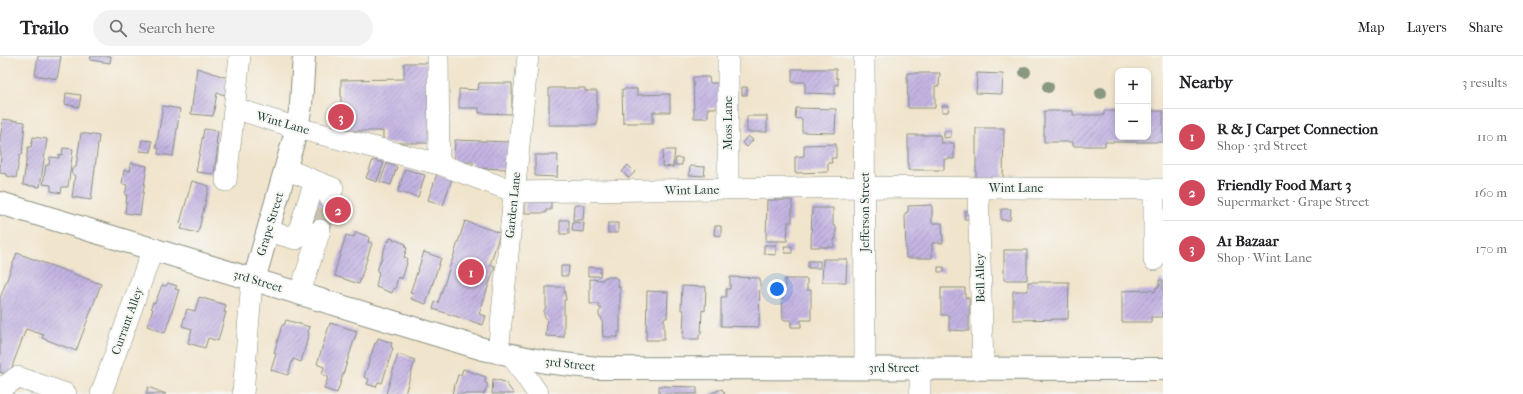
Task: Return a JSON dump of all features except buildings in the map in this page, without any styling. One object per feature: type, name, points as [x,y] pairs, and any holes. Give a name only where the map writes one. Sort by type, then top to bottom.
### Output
[{"type":"main road","name":"Grape Street","points":[[254,280],[298,128],[304,56]]},
{"type":"main road","name":"3rd Street","points":[[0,203],[505,355],[546,362],[598,368],[1163,369]]},
{"type":"street","points":[[226,181],[240,56]]},
{"type":"street","points":[[438,56],[438,164]]},
{"type":"street","name":"Garden Lane","points":[[505,355],[515,192],[528,56]]},
{"type":"street","name":"Moss Lane","points":[[728,56],[728,189]]},
{"type":"street","name":"Jefferson Street","points":[[864,56],[865,368]]},
{"type":"street","name":"Wint Lane","points":[[234,108],[298,128],[438,164],[515,192],[865,187],[1159,189]]},
{"type":"street","points":[[286,169],[333,188],[330,198]]},
{"type":"street","points":[[312,255],[300,251],[296,246],[296,239],[315,181]]},
{"type":"street","name":"Bell Alley","points":[[978,188],[983,368]]},
{"type":"street","points":[[1154,260],[1159,189]]},
{"type":"street","points":[[300,294],[320,230]]},
{"type":"street","points":[[268,231],[296,239]]},
{"type":"street","name":"Currant Alley","points":[[101,394],[153,248]]},
{"type":"street","name":"Grape Street","points":[[243,394],[251,292],[254,280]]},
{"type":"street","points":[[505,355],[538,394]]},
{"type":"street","points":[[920,368],[920,394]]},
{"type":"street","points":[[0,386],[4,387],[17,378],[66,394]]},
{"type":"tunnel","points":[[320,230],[330,198]]},
{"type":"place","name":"A1 Bazaar","points":[[341,117]]},
{"type":"place","name":"Friendly Food Mart 3","points":[[338,210]]},
{"type":"place","name":"R & J Carpet Connection","points":[[471,272]]}]
